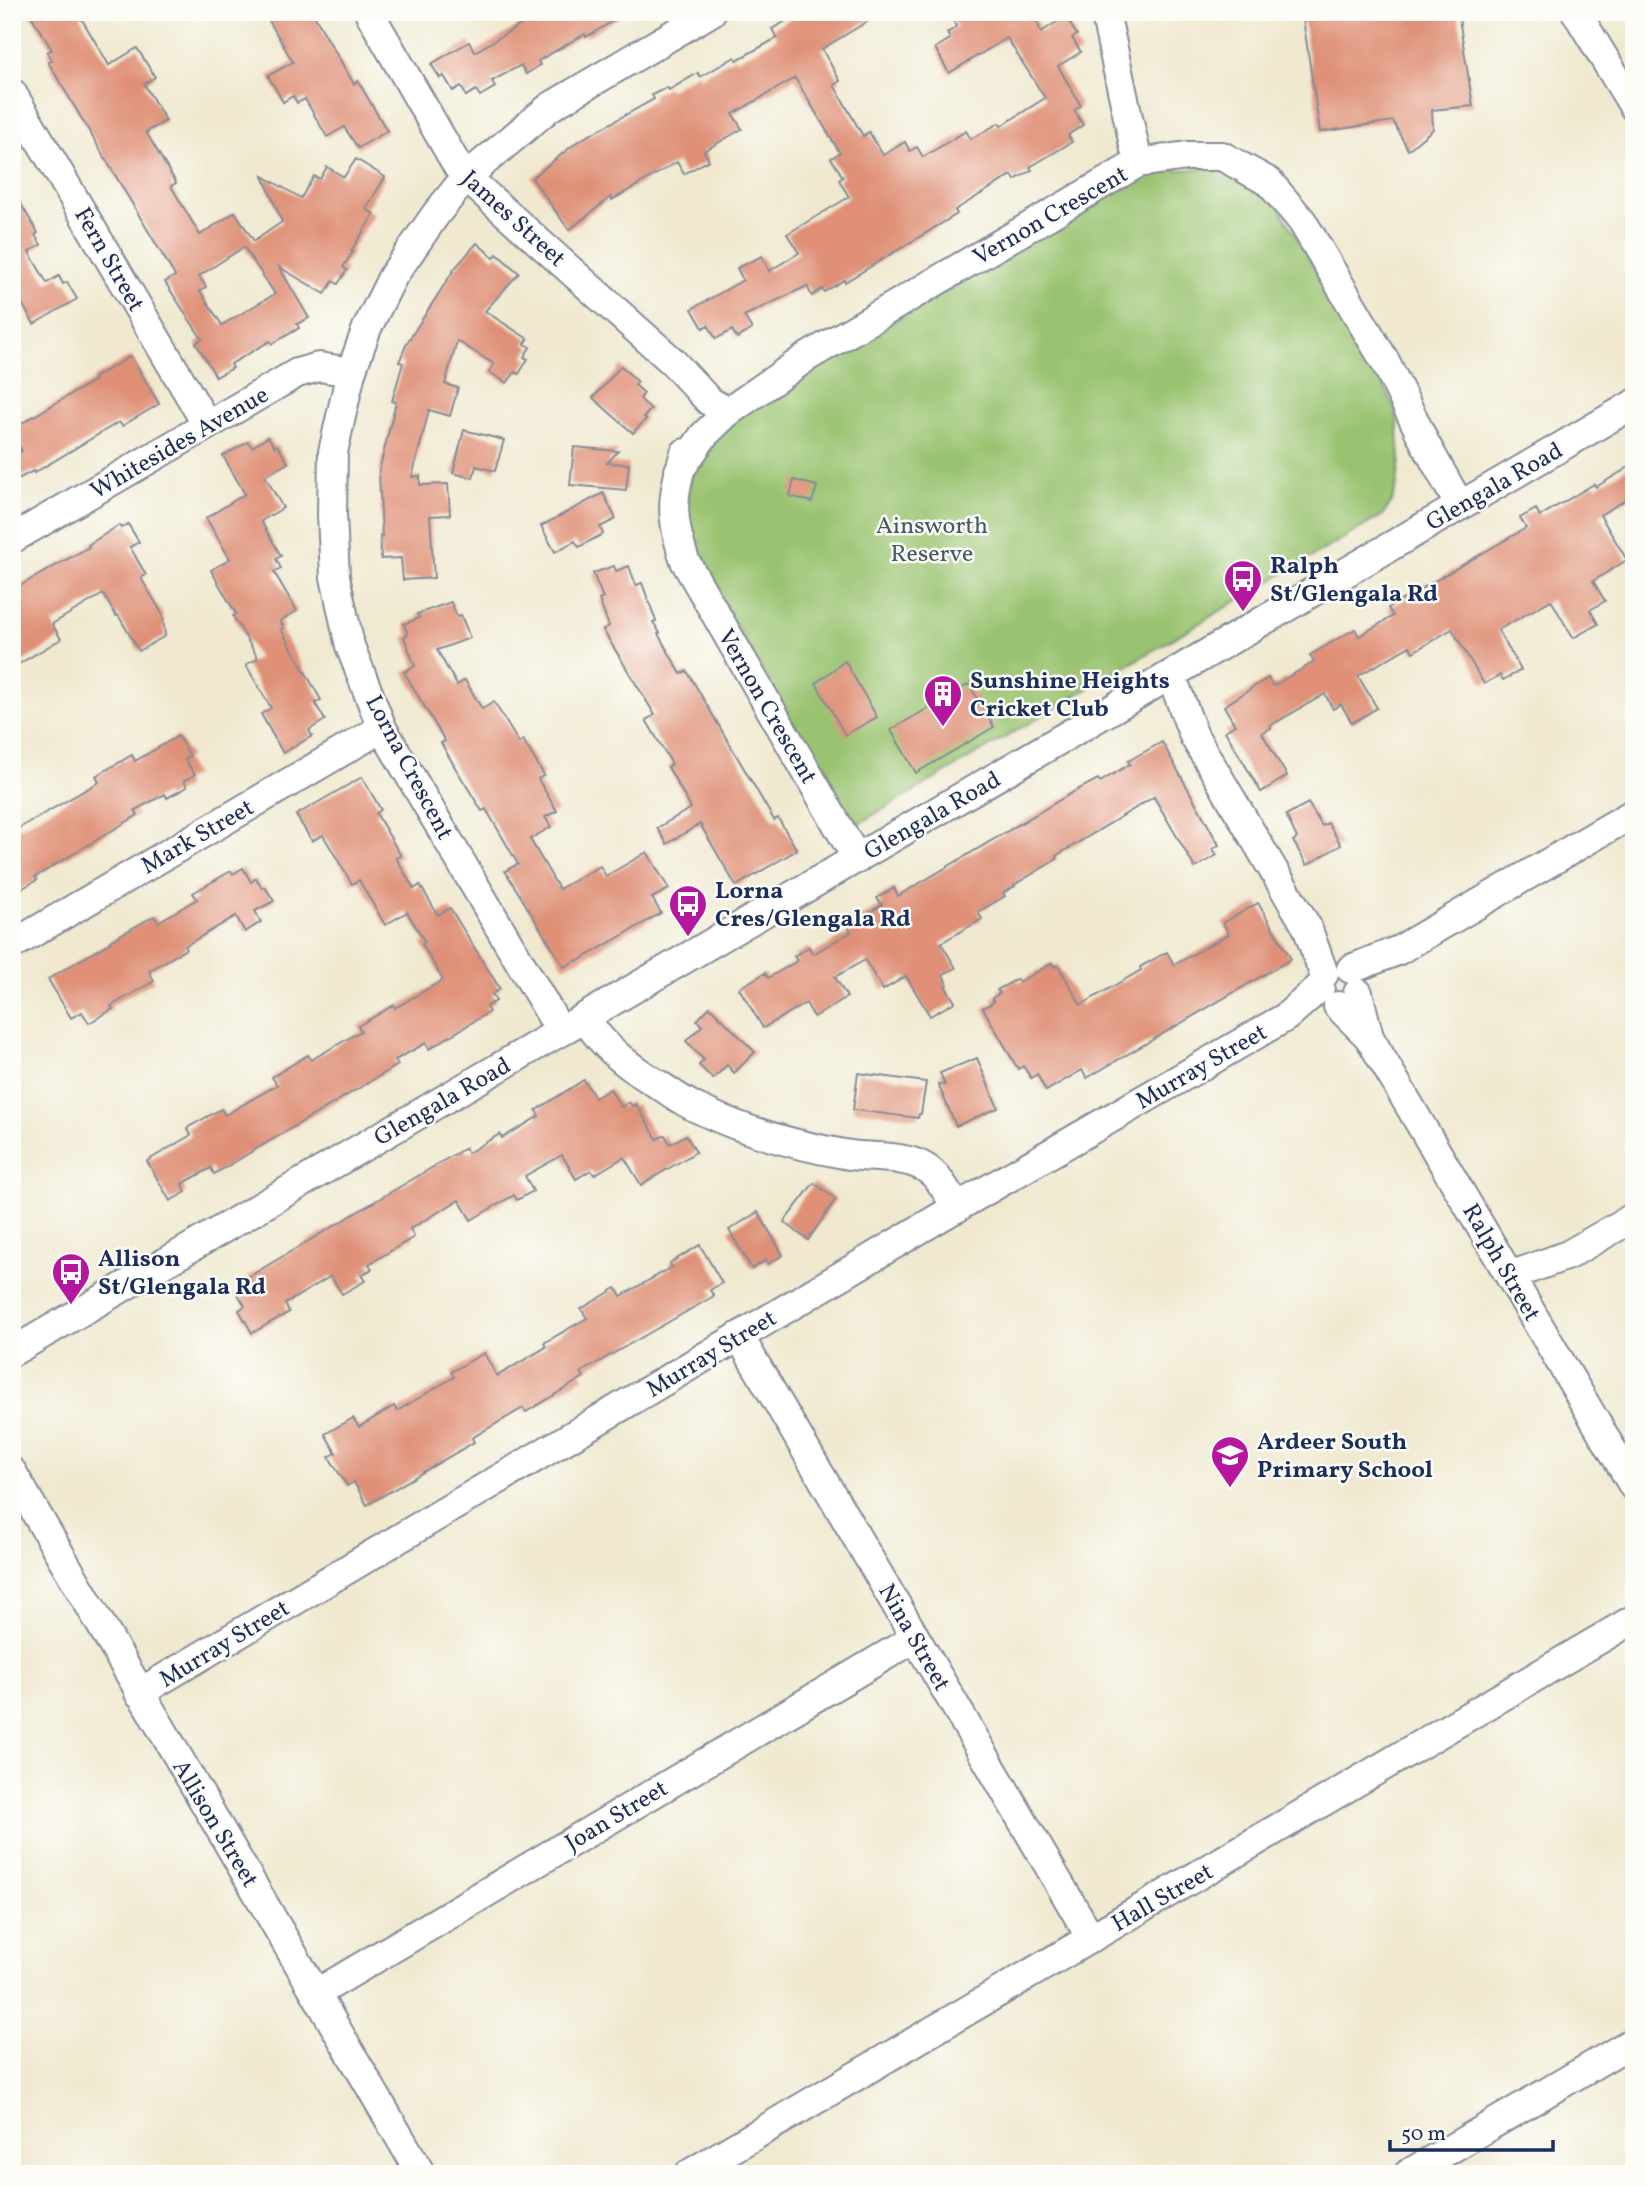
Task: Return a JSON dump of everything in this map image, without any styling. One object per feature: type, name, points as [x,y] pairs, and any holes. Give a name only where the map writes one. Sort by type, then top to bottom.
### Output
[{"type":"street","name":"James Street","points":[[369,12],[466,177],[672,360],[698,392],[723,406]]},
{"type":"street","points":[[466,177],[550,107],[712,12]]},
{"type":"street","points":[[1105,12],[1138,163]]},
{"type":"street","points":[[1576,12],[1634,107]]},
{"type":"street","name":"Fern Street","points":[[12,93],[207,425]]},
{"type":"street","name":"Vernon Crescent","points":[[857,859],[685,561],[673,512],[679,471],[723,406],[1138,163],[1187,156],[1222,156],[1269,182],[1303,221],[1386,363],[1426,445],[1460,506]]},
{"type":"street","name":"Lorna Crescent","points":[[466,177],[436,214],[393,276],[367,328],[351,372],[334,452],[332,515],[335,577],[350,646],[383,728],[573,1025],[595,1034],[609,1050],[635,1070],[699,1110],[774,1138],[810,1147],[912,1163],[950,1212]]},
{"type":"street","name":"Whitesides Avenue","points":[[12,539],[297,373],[319,368],[351,372]]},
{"type":"street","name":"Glengala Road","points":[[12,1352],[1634,404]]},
{"type":"street","name":"Ralph Street","points":[[1161,681],[1634,1488]]},
{"type":"street","name":"Mark Street","points":[[12,944],[383,728]]},
{"type":"street","name":"Murray Street","points":[[139,1693],[739,1336],[1634,813]]},
{"type":"street","points":[[1516,1285],[1540,1282],[1568,1255],[1634,1217]]},
{"type":"street","name":"Nina Street","points":[[739,1336],[1091,1938]]},
{"type":"street","name":"Allison Street","points":[[12,1472],[421,2174]]},
{"type":"street","name":"Hall Street","points":[[690,2174],[1634,1619]]},
{"type":"street","name":"Joan Street","points":[[317,1993],[915,1638]]},
{"type":"street","points":[[1408,2174],[1634,2041]]},
{"type":"green space","name":"Ainsworth Reserve","points":[[1215,168],[1235,175],[1279,207],[1382,380],[1397,415],[1400,459],[1392,501],[1383,515],[858,824],[846,814],[694,554],[685,512],[693,468],[741,410],[1142,176],[1156,171]]},
{"type":"building","points":[[29,12],[81,12],[81,18],[109,65],[137,48],[155,77],[144,84],[166,121],[146,132],[176,183],[171,186],[200,235],[235,212],[254,241],[282,222],[263,176],[301,198],[314,176],[320,179],[327,167],[344,177],[356,159],[385,177],[366,209],[374,214],[351,251],[353,252],[343,267],[347,270],[338,284],[333,281],[325,294],[279,267],[309,318],[297,324],[299,328],[231,364],[233,368],[216,377],[196,343],[202,339],[165,282],[175,276],[48,62],[52,61],[47,52],[52,50]],"holes":[[[244,247],[275,294],[222,325],[200,291],[206,287],[199,276]]]},
{"type":"building","points":[[264,12],[312,12],[354,84],[358,81],[387,131],[358,148],[344,127],[327,137],[305,99],[297,103],[293,96],[283,102],[268,76],[293,62]]},
{"type":"building","points":[[534,12],[628,12],[538,61],[540,65],[526,74],[521,65],[492,81],[495,87],[480,96],[476,90],[466,96],[461,86],[453,91],[444,76],[440,78],[431,64],[469,42],[475,52],[525,22],[523,18]]},
{"type":"building","points":[[802,12],[883,12],[822,49],[840,81],[834,85],[863,136],[869,132],[883,155],[905,142],[910,151],[917,147],[923,157],[966,131],[971,139],[999,123],[1001,126],[1045,98],[1007,38],[949,73],[935,48],[950,39],[947,33],[957,27],[948,12],[1033,12],[1041,32],[1063,18],[1064,21],[1067,19],[1077,35],[1072,38],[1081,52],[1058,66],[1081,106],[1074,110],[1083,125],[1068,135],[1072,142],[1030,167],[1032,170],[1015,180],[1012,175],[955,210],[957,214],[845,282],[844,280],[824,292],[822,289],[812,296],[807,286],[744,316],[752,329],[737,338],[732,330],[716,339],[708,325],[703,328],[692,309],[743,280],[737,268],[762,256],[769,271],[799,253],[787,234],[849,197],[839,180],[843,177],[831,158],[840,153],[795,78],[733,114],[742,129],[704,151],[709,160],[684,174],[677,162],[612,200],[611,197],[569,230],[532,178],[577,142],[654,99],[652,95],[667,87],[669,90],[698,73],[700,77],[777,38],[772,29]]},
{"type":"building","points":[[1302,12],[1458,12],[1473,106],[1432,110],[1433,129],[1408,150],[1393,121],[1320,132]]},
{"type":"building","points":[[12,189],[38,233],[35,235],[41,245],[29,252],[47,283],[59,276],[63,284],[67,282],[77,299],[34,324],[12,286]]},
{"type":"building","points":[[477,243],[494,258],[497,254],[519,273],[485,311],[528,339],[525,344],[530,347],[524,357],[528,359],[519,374],[515,372],[507,383],[489,372],[494,364],[457,341],[445,384],[458,388],[450,416],[429,410],[412,477],[420,476],[420,485],[448,484],[450,515],[430,516],[434,578],[403,580],[401,558],[381,559],[380,536],[379,471],[396,402],[392,401],[403,363],[399,362],[407,343],[455,268]]},
{"type":"building","points":[[131,356],[159,404],[122,426],[119,422],[34,473],[33,471],[12,482],[12,457],[22,451],[12,435],[12,429]]},
{"type":"building","points":[[621,366],[638,382],[635,385],[644,393],[640,399],[651,409],[633,433],[593,398]]},
{"type":"building","points":[[464,430],[504,440],[495,471],[476,466],[473,478],[453,473]]},
{"type":"building","points":[[268,437],[275,447],[277,445],[288,463],[265,476],[283,508],[261,521],[281,556],[276,559],[281,568],[274,572],[297,611],[280,621],[284,628],[281,629],[321,700],[315,703],[325,720],[309,730],[312,736],[283,753],[261,714],[271,708],[246,665],[258,658],[233,616],[236,614],[211,570],[230,559],[206,518],[245,494],[223,456],[248,442],[252,447]]},
{"type":"building","points":[[574,447],[618,451],[607,463],[629,464],[626,490],[570,485]]},
{"type":"building","points":[[1634,464],[1634,495],[1600,515],[1627,560],[1593,581],[1605,601],[1590,610],[1598,624],[1573,638],[1551,600],[1498,630],[1521,670],[1503,680],[1500,675],[1484,684],[1452,629],[1413,652],[1410,646],[1358,676],[1377,708],[1352,723],[1341,704],[1333,709],[1325,694],[1262,733],[1287,776],[1261,792],[1225,731],[1235,725],[1224,706],[1268,678],[1273,686],[1314,662],[1310,655],[1355,629],[1359,636],[1393,616],[1388,608],[1526,528],[1520,518],[1536,509],[1540,516]]},
{"type":"building","points":[[794,480],[817,486],[812,502],[790,496]]},
{"type":"building","points":[[603,493],[616,519],[600,527],[603,534],[579,547],[575,541],[555,552],[541,526]]},
{"type":"building","points":[[128,524],[139,542],[130,547],[146,575],[141,578],[163,615],[165,636],[139,651],[103,594],[52,624],[61,639],[12,668],[12,590],[89,547],[88,545],[119,525],[121,528]]},
{"type":"building","points":[[614,566],[616,571],[629,566],[636,585],[642,583],[656,621],[653,622],[660,633],[658,634],[681,674],[687,671],[774,820],[778,818],[797,850],[736,886],[700,824],[667,844],[657,828],[691,808],[668,767],[672,764],[646,720],[655,715],[603,630],[609,626],[599,600],[603,598],[593,573]]},
{"type":"building","points":[[451,602],[457,617],[461,615],[470,638],[437,650],[457,685],[465,680],[482,709],[494,702],[519,743],[523,740],[544,775],[538,779],[557,811],[545,817],[551,827],[530,839],[559,889],[600,866],[606,876],[647,852],[669,889],[652,898],[661,913],[564,967],[505,871],[518,864],[486,809],[482,811],[456,769],[441,743],[445,741],[404,672],[415,666],[404,637],[408,635],[404,624],[419,618],[417,614]]},
{"type":"building","points":[[845,661],[877,717],[845,735],[816,683]]},
{"type":"building","name":"Sunshine Heights Cricket Club","points":[[969,684],[994,727],[916,773],[891,730]]},
{"type":"building","points":[[178,736],[190,756],[185,759],[195,775],[184,781],[187,787],[167,798],[165,794],[135,810],[138,815],[35,877],[37,880],[21,889],[18,884],[12,887],[12,832],[99,782],[96,776],[132,755],[135,761]]},
{"type":"building","points":[[1162,742],[1219,845],[1213,849],[1217,855],[1195,868],[1154,797],[1056,856],[1057,859],[1014,885],[1003,893],[1005,896],[978,912],[982,919],[941,943],[956,968],[943,974],[947,985],[945,986],[955,1002],[930,1016],[906,976],[883,990],[865,960],[835,977],[847,997],[814,1017],[806,1003],[763,1028],[739,988],[765,973],[768,978],[797,961],[794,956],[809,947],[813,954],[851,932],[848,925],[882,905],[877,898],[894,888],[898,896],[1075,791],[1098,779],[1100,782],[1130,764],[1128,761]]},
{"type":"building","points":[[362,777],[381,810],[376,813],[401,856],[396,858],[414,889],[420,885],[438,915],[450,908],[500,989],[492,994],[496,1001],[486,1007],[489,1012],[429,1049],[426,1043],[395,1060],[398,1065],[214,1174],[211,1168],[182,1184],[186,1192],[170,1201],[147,1161],[191,1135],[187,1128],[221,1109],[225,1115],[277,1085],[272,1077],[308,1055],[311,1060],[361,1031],[358,1026],[443,980],[407,912],[385,925],[359,880],[352,884],[323,835],[312,841],[296,815]]},
{"type":"building","points":[[1308,803],[1322,826],[1328,823],[1341,845],[1307,865],[1293,841],[1297,838],[1286,815]]},
{"type":"building","points":[[243,868],[251,882],[256,878],[274,901],[255,911],[261,922],[245,932],[236,916],[149,971],[154,981],[111,1006],[113,1009],[89,1023],[82,1012],[71,1018],[48,979],[154,916],[158,922],[197,899],[193,893],[231,871],[233,874]]},
{"type":"building","points":[[1258,903],[1291,959],[1087,1078],[1082,1070],[1046,1091],[1037,1074],[1031,1078],[1023,1066],[1018,1069],[983,1008],[994,1002],[992,998],[1000,993],[997,990],[1017,979],[1019,982],[1052,963],[1054,967],[1058,965],[1081,1005],[1167,952],[1174,965],[1229,934],[1223,923]]},
{"type":"building","points":[[710,1007],[755,1052],[734,1073],[727,1065],[713,1079],[699,1065],[704,1060],[686,1041],[702,1026],[697,1020]]},
{"type":"building","points":[[977,1058],[998,1108],[956,1126],[938,1084],[945,1085],[940,1073]]},
{"type":"building","points":[[858,1073],[926,1082],[921,1114],[918,1118],[853,1110]]},
{"type":"building","points":[[584,1080],[595,1098],[610,1089],[621,1107],[629,1102],[632,1106],[636,1104],[657,1139],[665,1135],[670,1144],[686,1135],[696,1152],[641,1185],[624,1157],[594,1175],[591,1170],[576,1179],[562,1155],[525,1176],[533,1191],[517,1200],[514,1195],[471,1220],[459,1200],[410,1229],[414,1237],[369,1264],[372,1269],[361,1275],[365,1281],[342,1294],[331,1276],[285,1304],[289,1312],[252,1333],[239,1310],[245,1306],[238,1294],[253,1285],[248,1277],[465,1148],[468,1153],[500,1134],[502,1138],[539,1116],[536,1110]]},
{"type":"building","points":[[814,1183],[836,1199],[808,1240],[784,1222]]},
{"type":"building","points":[[758,1212],[783,1255],[768,1264],[766,1260],[752,1269],[729,1230]]},
{"type":"building","points":[[700,1245],[722,1283],[710,1290],[714,1296],[581,1372],[584,1377],[526,1412],[523,1408],[472,1438],[474,1442],[367,1505],[354,1482],[347,1486],[329,1457],[336,1453],[325,1434],[353,1418],[359,1427],[394,1406],[397,1411],[454,1377],[451,1372],[484,1353],[497,1376],[546,1347],[544,1343],[587,1318],[581,1309],[616,1288],[621,1296],[672,1267],[670,1263]]},
{"type":"place","name":"Ralph St/Glengala Rd","points":[[1243,613]]},
{"type":"place","name":"Sunshine Heights Cricket Club","points":[[943,728]]},
{"type":"place","name":"Lorna Cres/Glengala Rd","points":[[688,938]]},
{"type":"place","name":"Allison St/Glengala Rd","points":[[71,1306]]},
{"type":"place","name":"Ardeer South Primary School","points":[[1230,1489]]}]
